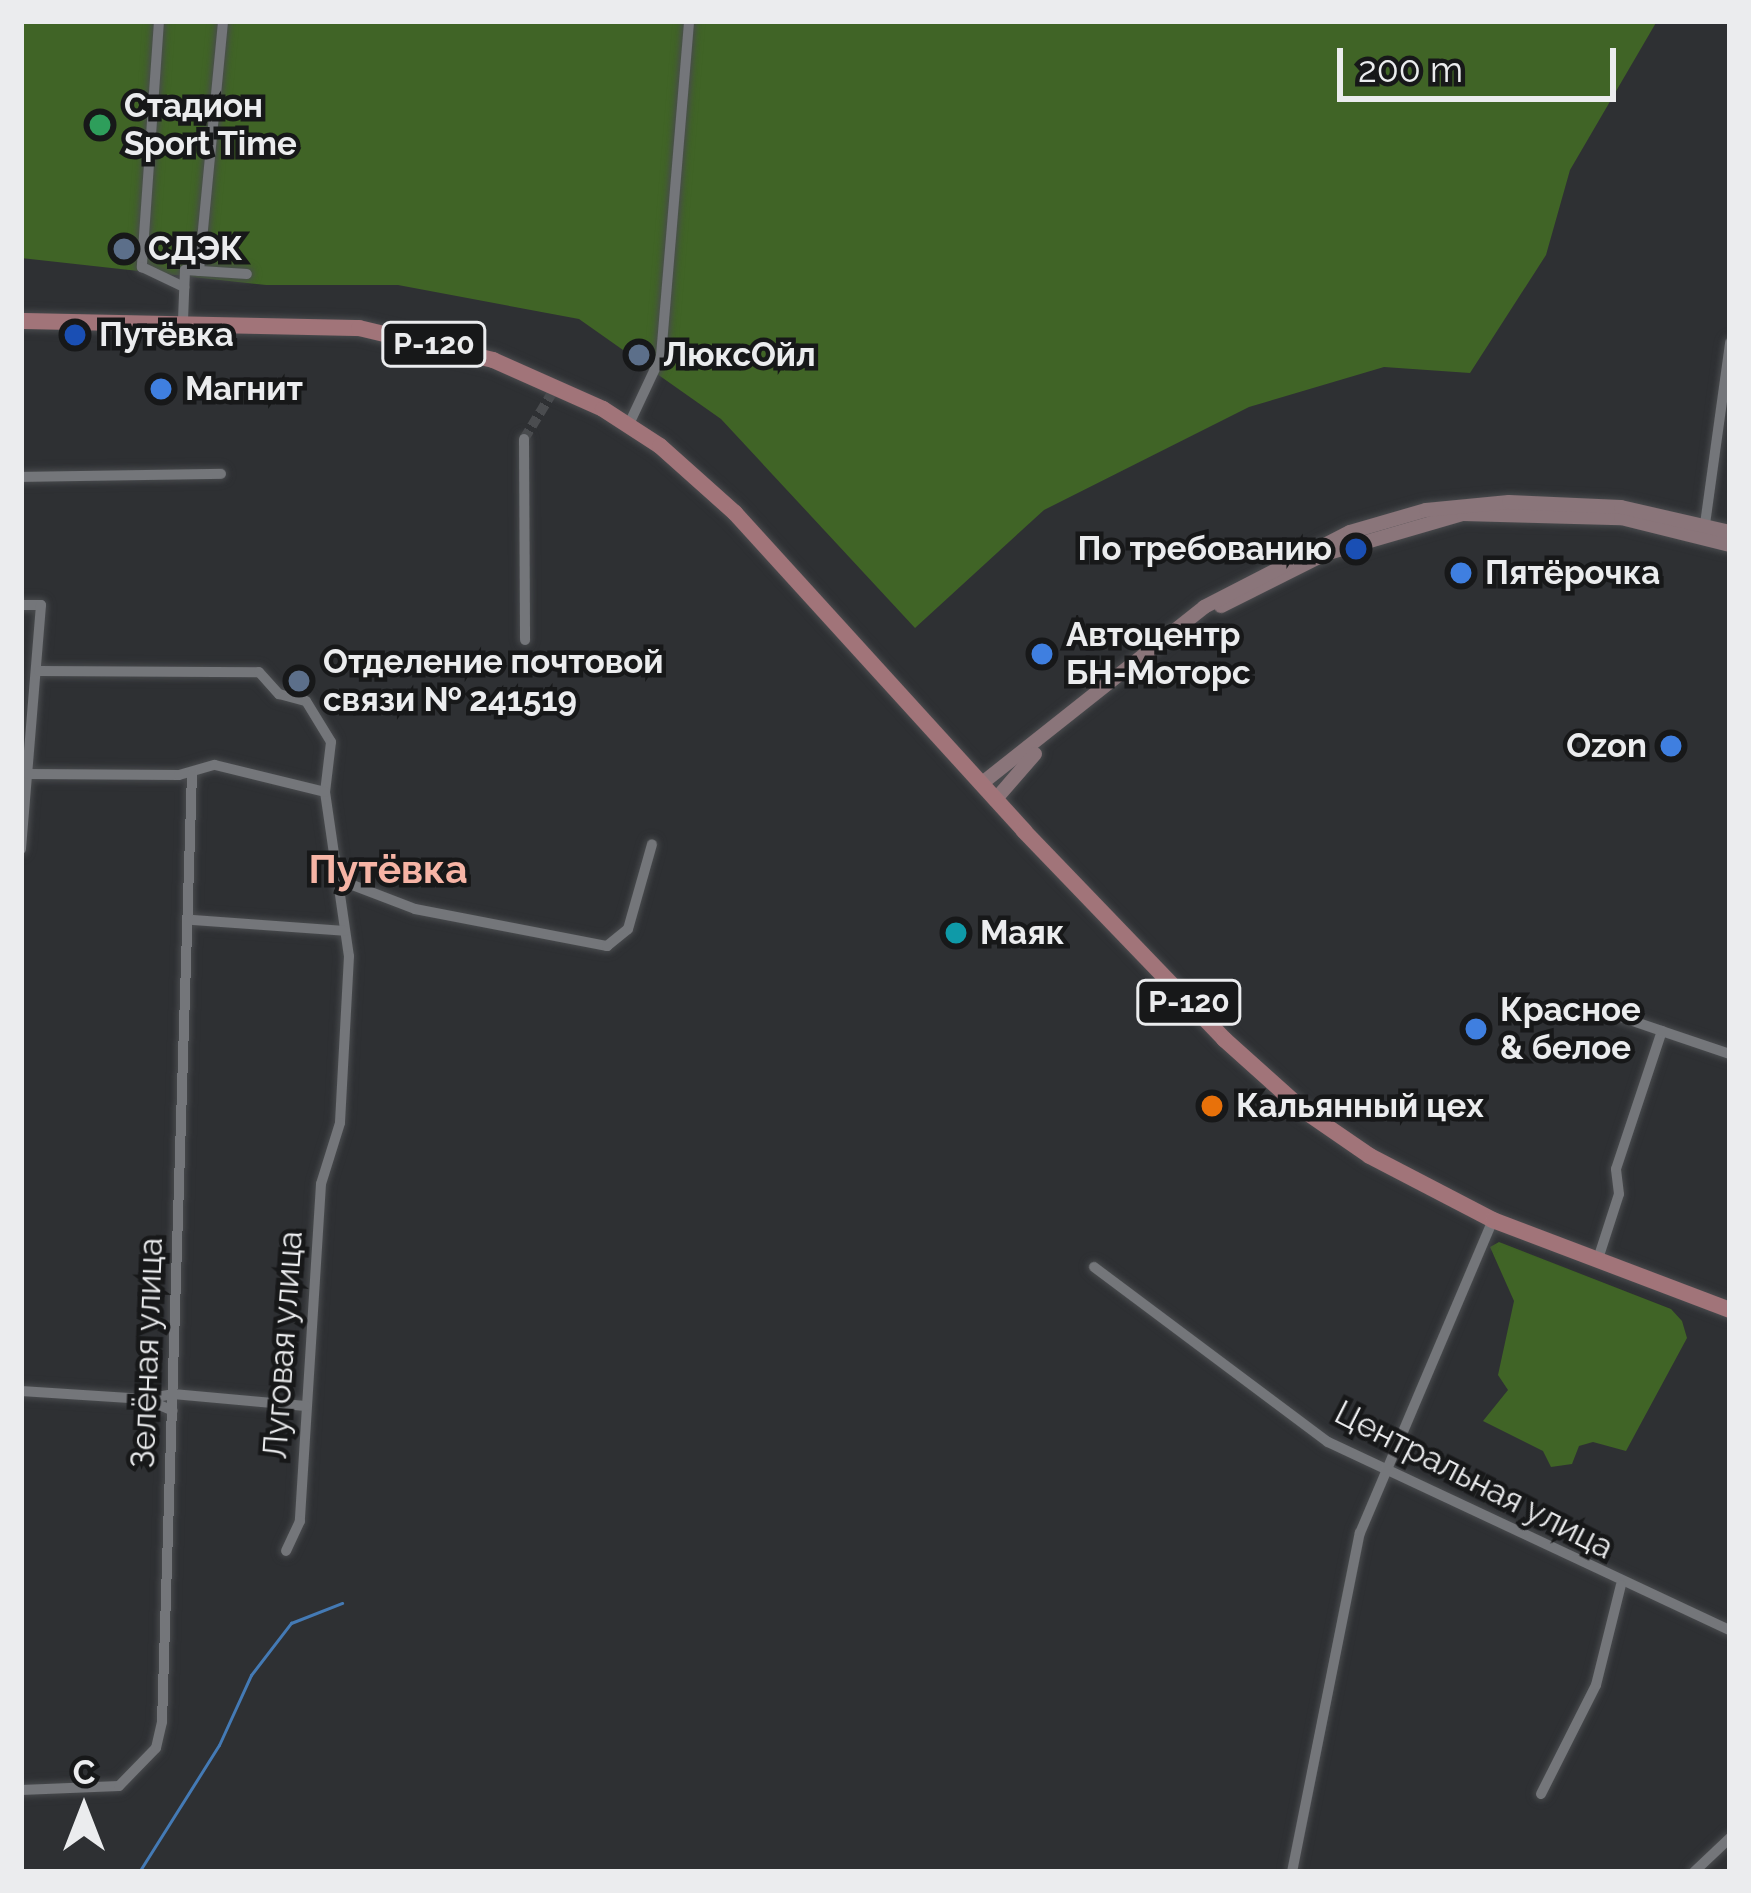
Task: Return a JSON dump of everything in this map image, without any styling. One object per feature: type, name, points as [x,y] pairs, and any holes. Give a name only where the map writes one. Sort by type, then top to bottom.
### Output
[{"type":"main road","name":"Р-120","points":[[21,321],[183,320],[359,328],[440,345],[536,376],[629,424],[749,527],[995,800],[1291,1099],[1370,1156],[1493,1220],[1596,1265],[1730,1310]]},
{"type":"main road","points":[[981,784],[1204,607],[1350,532],[1426,510],[1509,502],[1621,507],[1730,532]]},
{"type":"main road","points":[[995,800],[1024,763],[1210,613],[1369,538],[1463,514],[1562,513],[1621,518],[1730,544]]},
{"type":"street","points":[[159,21],[142,267],[184,286]]},
{"type":"street","points":[[199,271],[223,21]]},
{"type":"street","points":[[629,424],[661,356],[689,21]]},
{"type":"street","points":[[183,320],[185,270],[247,274]]},
{"type":"street","points":[[1705,524],[1730,343]]},
{"type":"street","points":[[524,439],[525,640]]},
{"type":"street","points":[[21,477],[221,474]]},
{"type":"street","points":[[21,605],[41,605],[21,849]]},
{"type":"street","name":"Луговая улица","points":[[39,671],[259,672],[279,694],[306,701],[331,742],[326,792],[345,931],[337,1142],[321,1184],[300,1521],[286,1551]]},
{"type":"street","points":[[28,774],[193,774],[215,765],[326,792]]},
{"type":"street","name":"Зелёная улица","points":[[21,1790],[118,1786],[156,1748],[162,1722],[193,913],[193,774]]},
{"type":"street","points":[[341,881],[370,896],[607,946],[628,929],[652,844]]},
{"type":"street","points":[[344,912],[370,896]]},
{"type":"street","points":[[193,913],[345,931]]},
{"type":"street","points":[[1615,1015],[1730,1054]]},
{"type":"street","points":[[1596,1265],[1619,1194],[1616,1169],[1662,1031]]},
{"type":"street","points":[[1292,1872],[1360,1533],[1382,1472],[1493,1220]]},
{"type":"street","name":"Центральная улица","points":[[1094,1267],[1328,1442],[1382,1472],[1455,1496],[1622,1585],[1730,1630]]},
{"type":"street","points":[[21,1391],[145,1400],[173,1394],[305,1406]]},
{"type":"street","points":[[145,1400],[172,1411]]},
{"type":"street","points":[[1540,1794],[1596,1685],[1622,1585]]},
{"type":"street","points":[[1694,1872],[1730,1838]]},
{"type":"green space","points":[[21,21],[1657,21],[1570,170],[1546,255],[1470,373],[1384,367],[1249,407],[1044,510],[915,628],[721,419],[579,319],[398,285],[266,285],[21,258]]},
{"type":"green space","points":[[1499,1242],[1671,1309],[1682,1321],[1687,1338],[1626,1451],[1593,1442],[1579,1446],[1572,1464],[1551,1467],[1543,1451],[1483,1421],[1508,1390],[1498,1375],[1514,1301],[1490,1247]]},
{"type":"waterway","points":[[139,1872],[219,1745],[251,1675],[291,1623],[342,1603]]},
{"type":"waterway","points":[[147,1872],[182,1872]]},
{"type":"tunnel","points":[[524,439],[557,385]]},
{"type":"place","name":"Стадион Sport Time","points":[[100,125]]},
{"type":"place","name":"СДЭК","points":[[124,249]]},
{"type":"place","name":"Путёвка","points":[[75,335]]},
{"type":"place","name":"ЛюксОйл","points":[[639,355]]},
{"type":"place","name":"Магнит","points":[[161,389]]},
{"type":"place","name":"По требованию","points":[[1356,549]]},
{"type":"place","name":"Пятёрочка","points":[[1461,573]]},
{"type":"place","name":"Автоцентр БН-Моторс","points":[[1042,654]]},
{"type":"place","name":"Отделение почтовой связи № 241519","points":[[299,681]]},
{"type":"place","name":"Ozon","points":[[1671,746]]},
{"type":"place","name":"Маяк","points":[[956,933]]},
{"type":"place","name":"Красное & белое","points":[[1476,1029]]},
{"type":"place","name":"Кальянный цех","points":[[1212,1106]]},
{"type":"district","name":"Путёвка","points":[[388,869]]}]
